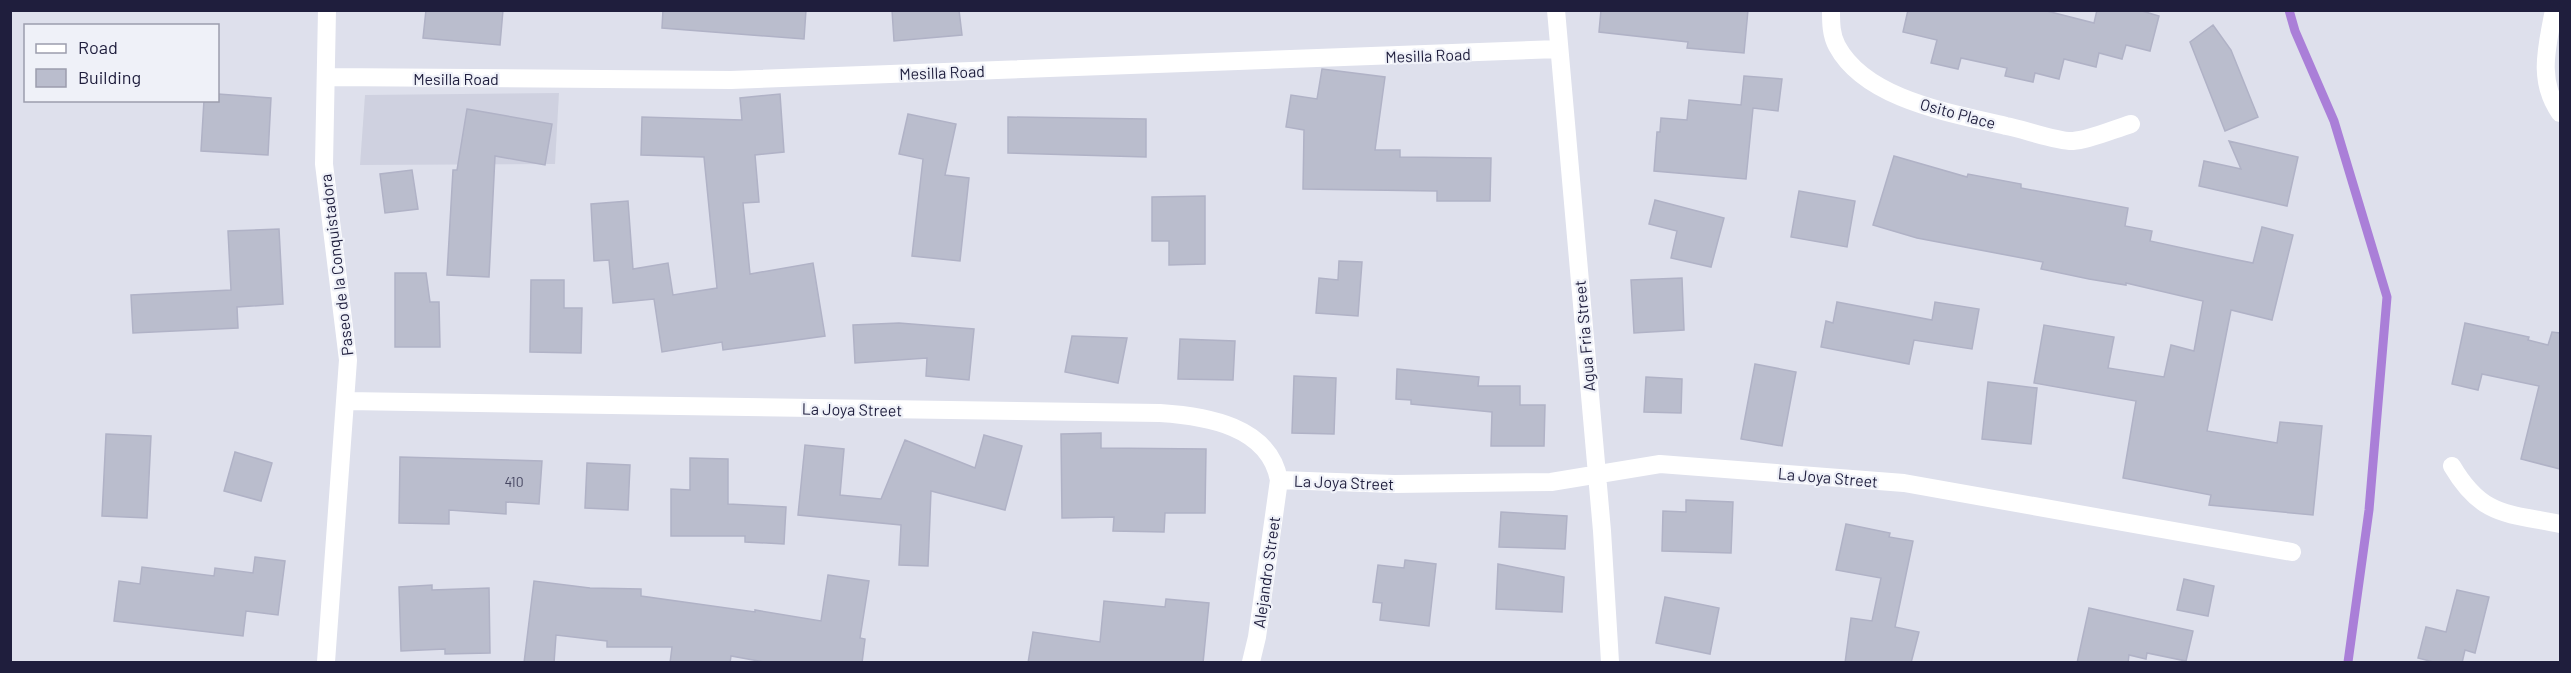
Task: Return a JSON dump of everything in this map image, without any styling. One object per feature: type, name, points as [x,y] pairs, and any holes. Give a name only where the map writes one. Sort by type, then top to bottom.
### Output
[{"type":"street","name":"Paseo de la Conquistadora","points":[[326,663],[346,400],[347,349],[324,164],[327,10]]},
{"type":"street","name":"Agua Fria Street","points":[[1556,10],[1610,663]]},
{"type":"street","name":"Osito Place","points":[[1831,10],[1831,28],[1836,45],[1848,62],[1861,75],[1896,95],[1936,110],[2073,141],[2131,124]]},
{"type":"street","points":[[2554,10],[2547,49],[2545,78],[2550,99],[2560,113]]},
{"type":"street","name":"Mesilla Road","points":[[326,77],[731,80],[1558,49]]},
{"type":"street","name":"La Joya Street","points":[[346,400],[1179,414],[1221,422],[1251,437],[1272,458],[1279,480],[1394,484],[1551,482],[1660,464],[1904,483],[2292,552]]},
{"type":"street","points":[[2452,466],[2466,489],[2493,510],[2560,524]]},
{"type":"street","name":"Alejandro Street","points":[[1251,663],[1257,637],[1279,480]]},
{"type":"shaded area","points":[[559,93],[555,164],[360,165],[365,95]]},
{"type":"building","points":[[426,10],[503,10],[500,45],[423,38]]},
{"type":"building","points":[[663,10],[806,10],[804,39],[662,28]]},
{"type":"building","points":[[892,10],[959,10],[962,35],[894,41]]},
{"type":"building","points":[[1601,10],[1748,10],[1744,53],[1687,48],[1688,42],[1599,32]]},
{"type":"building","points":[[1908,10],[2043,10],[2094,23],[2097,10],[2139,10],[2159,16],[2150,51],[2126,45],[2122,59],[2099,53],[2096,67],[2064,59],[2059,79],[2035,73],[2033,82],[2005,76],[2007,68],[1961,58],[1958,69],[1931,63],[1937,40],[1903,32]]},
{"type":"building","points":[[2213,25],[2231,50],[2258,117],[2225,131],[2190,42]]},
{"type":"building","points":[[1322,69],[1385,77],[1375,150],[1400,150],[1400,157],[1491,158],[1490,201],[1437,201],[1437,191],[1303,189],[1304,130],[1286,127],[1291,95],[1317,99]]},
{"type":"building","points":[[1744,76],[1782,79],[1778,111],[1753,108],[1746,179],[1654,171],[1657,132],[1660,132],[1661,118],[1687,120],[1689,100],[1741,105]]},
{"type":"building","points":[[219,94],[271,98],[268,155],[201,151],[204,102],[219,102]]},
{"type":"building","points":[[780,94],[784,152],[755,155],[759,202],[743,203],[750,274],[813,263],[825,336],[723,350],[722,342],[662,352],[654,299],[613,303],[609,260],[594,261],[591,204],[628,201],[633,269],[668,263],[673,295],[717,288],[704,157],[641,155],[642,117],[742,120],[740,98]]},
{"type":"building","points":[[467,109],[552,124],[545,165],[495,156],[489,277],[447,275],[453,170],[457,170]]},
{"type":"building","points":[[908,114],[956,124],[945,175],[969,178],[960,261],[912,256],[923,159],[899,154]]},
{"type":"building","points":[[1008,117],[1146,119],[1146,157],[1008,153]]},
{"type":"building","points":[[2229,141],[2298,157],[2287,206],[2199,186],[2204,161],[2241,169]]},
{"type":"building","points":[[1894,156],[1967,177],[1968,174],[2021,184],[2021,188],[2128,208],[2125,226],[2152,231],[2150,241],[2253,263],[2262,227],[2293,235],[2272,320],[2231,310],[2207,431],[2277,443],[2280,422],[2322,426],[2313,515],[2209,505],[2211,495],[2123,478],[2136,401],[2034,383],[2044,325],[2114,337],[2108,368],[2164,377],[2171,345],[2194,351],[2203,301],[2126,283],[2126,285],[2089,279],[2041,269],[2043,262],[1917,238],[1873,225]]},
{"type":"building","points":[[412,170],[418,209],[385,213],[380,174]]},
{"type":"building","points":[[1799,191],[1855,201],[1847,247],[1791,237]]},
{"type":"building","points":[[1205,196],[1205,264],[1169,265],[1169,241],[1152,241],[1152,197]]},
{"type":"building","points":[[1655,200],[1724,218],[1711,267],[1671,258],[1677,231],[1649,224]]},
{"type":"building","points":[[279,229],[283,304],[237,307],[238,328],[133,333],[131,295],[231,290],[228,231]]},
{"type":"building","points":[[1339,261],[1362,262],[1358,316],[1316,313],[1319,278],[1338,280]]},
{"type":"building","points":[[395,273],[426,273],[430,302],[439,302],[440,347],[395,347]]},
{"type":"building","points":[[1682,278],[1684,330],[1634,333],[1631,280]]},
{"type":"building","points":[[531,280],[564,280],[564,308],[582,308],[581,353],[530,352]]},
{"type":"building","points":[[1837,302],[1932,320],[1935,302],[1979,309],[1972,349],[1914,340],[1909,364],[1821,347],[1826,321],[1833,323]]},
{"type":"building","points":[[899,323],[974,329],[969,380],[926,376],[927,358],[855,363],[853,325]]},
{"type":"building","points":[[2465,323],[2529,337],[2528,340],[2548,345],[2552,332],[2560,333],[2560,469],[2521,459],[2539,386],[2482,374],[2478,390],[2452,384]]},
{"type":"building","points":[[1072,336],[1127,338],[1118,383],[1065,372]]},
{"type":"building","points":[[1180,339],[1235,341],[1233,380],[1178,379]]},
{"type":"building","points":[[1755,364],[1796,372],[1782,446],[1741,439]]},
{"type":"building","points":[[1397,369],[1479,377],[1478,386],[1520,386],[1520,405],[1545,405],[1544,446],[1491,446],[1492,412],[1411,404],[1411,400],[1396,399]]},
{"type":"building","points":[[1294,376],[1336,378],[1334,434],[1292,433]]},
{"type":"building","points":[[1646,377],[1682,379],[1681,413],[1644,412]]},
{"type":"building","points":[[1988,382],[2037,388],[2031,444],[1982,439]]},
{"type":"building","points":[[1101,433],[1101,448],[1206,449],[1205,513],[1165,513],[1164,532],[1113,531],[1114,517],[1062,518],[1061,434]]},
{"type":"building","points":[[106,434],[151,436],[147,518],[102,516]]},
{"type":"building","points":[[984,435],[1022,446],[1005,510],[931,491],[928,566],[899,565],[901,525],[798,515],[805,445],[844,449],[840,495],[881,499],[905,440],[975,468]]},
{"type":"building","points":[[235,452],[272,463],[261,501],[224,491]]},
{"type":"building","points":[[400,457],[542,461],[539,504],[506,502],[506,514],[449,510],[449,524],[399,523]]},
{"type":"building","points":[[690,458],[728,459],[728,504],[786,507],[784,544],[745,542],[745,536],[671,536],[671,489],[690,490]]},
{"type":"building","points":[[587,463],[630,465],[628,510],[585,508]]},
{"type":"building","points":[[1686,500],[1733,502],[1731,553],[1662,551],[1663,511],[1686,512]]},
{"type":"building","points":[[1501,512],[1567,516],[1565,549],[1499,547]]},
{"type":"building","points":[[1846,524],[1890,533],[1889,537],[1913,541],[1895,627],[1919,632],[1911,663],[1845,663],[1851,618],[1872,621],[1881,578],[1836,570]]},
{"type":"building","points":[[255,557],[285,561],[278,615],[246,611],[243,636],[114,621],[119,581],[140,584],[142,567],[214,576],[215,568],[253,573]]},
{"type":"building","points":[[1405,560],[1436,564],[1429,626],[1380,620],[1382,603],[1373,602],[1378,565],[1404,568]]},
{"type":"building","points":[[1498,564],[1564,577],[1562,612],[1496,609]]},
{"type":"building","points":[[828,575],[869,581],[860,638],[865,639],[862,663],[769,663],[731,656],[730,663],[670,663],[672,647],[607,647],[607,641],[556,635],[554,663],[524,663],[534,581],[590,588],[641,589],[641,596],[755,612],[755,610],[821,621]]},
{"type":"building","points":[[2184,579],[2214,586],[2208,616],[2177,610]]},
{"type":"building","points":[[432,585],[432,590],[489,588],[490,653],[445,654],[445,649],[401,651],[399,587]]},
{"type":"building","points":[[2457,590],[2489,597],[2475,653],[2465,650],[2462,663],[2437,663],[2418,658],[2426,627],[2446,632]]},
{"type":"building","points":[[1665,597],[1719,608],[1710,654],[1656,643]]},
{"type":"building","points":[[1166,599],[1209,603],[1203,663],[1028,663],[1033,632],[1100,642],[1104,601],[1165,607]]},
{"type":"building","points":[[2089,608],[2193,631],[2186,661],[2147,653],[2146,659],[2129,655],[2128,663],[2077,663]]},
{"type":"waterway","points":[[2289,10],[2295,31],[2334,121],[2387,297],[2369,510],[2348,662]]}]
